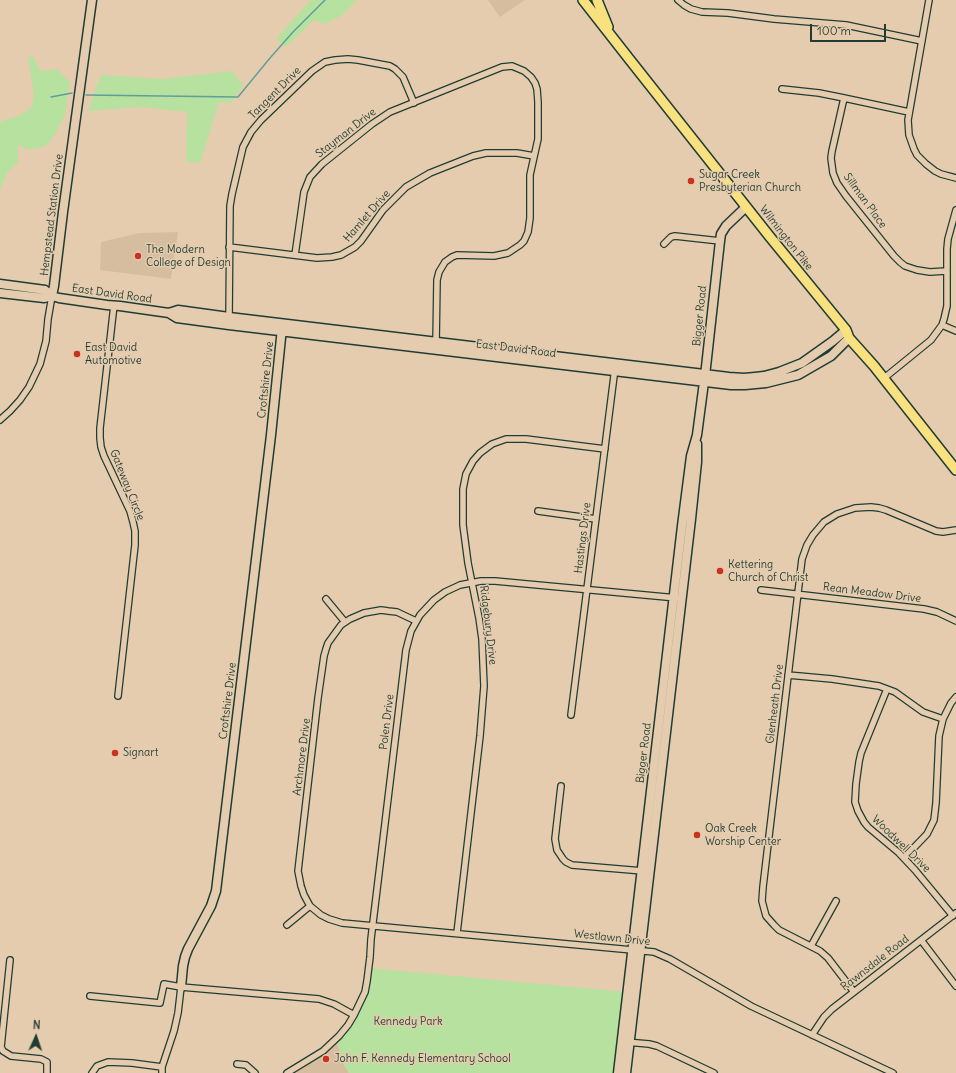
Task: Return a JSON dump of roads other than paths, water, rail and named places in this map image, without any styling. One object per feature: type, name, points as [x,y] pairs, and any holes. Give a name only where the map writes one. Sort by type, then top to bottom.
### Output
[{"type":"main road","name":"Wilmington Pike","points":[[583,0],[956,470]]},
{"type":"main road","points":[[597,0],[611,36]]},
{"type":"street","name":"Hempstead Station Drive","points":[[0,420],[20,400],[29,387],[40,364],[46,341],[92,0]]},
{"type":"street","points":[[678,0],[691,9],[702,12],[728,13],[774,19],[846,25],[922,41]]},
{"type":"street","points":[[929,0],[909,112],[909,135],[917,155],[926,164],[941,174],[956,178]]},
{"type":"street","name":"Tangent Drive","points":[[229,321],[230,206],[241,154],[251,132],[261,120],[312,71],[325,62],[335,60],[358,60],[387,65],[395,69],[403,77],[414,103]]},
{"type":"street","name":"Stayman Drive","points":[[295,255],[304,192],[310,177],[322,164],[372,124],[390,112],[502,67],[517,67],[531,77],[537,89],[538,140],[534,156]]},
{"type":"street","points":[[782,89],[820,93],[909,112]]},
{"type":"street","name":"Sillman Place","points":[[844,98],[831,158],[833,173],[837,182],[846,196],[900,262],[917,270],[930,272],[946,271]]},
{"type":"street","name":"Hamlet Drive","points":[[229,247],[326,258],[337,256],[355,247],[390,202],[406,188],[430,173],[486,152],[517,152],[534,156]]},
{"type":"street","points":[[436,346],[437,280],[440,272],[446,262],[457,255],[494,256],[508,253],[520,245],[526,236],[530,218],[530,175],[534,156]]},
{"type":"street","name":"Bigger Road","points":[[637,950],[641,871],[697,462],[696,436],[721,234],[726,226],[746,207]]},
{"type":"street","points":[[883,379],[931,340],[942,325],[947,306],[946,271],[948,239],[956,210]]},
{"type":"street","points":[[664,244],[671,237],[675,236],[720,241]]},
{"type":"street","name":"East David Road","points":[[0,284],[45,290],[52,296]]},
{"type":"street","name":"East David Road","points":[[0,293],[44,298],[52,296],[170,313],[178,310],[229,321],[704,378],[731,385],[774,382],[798,375],[831,356],[848,334]]},
{"type":"street","name":"Gateway Circle","points":[[114,305],[100,438],[104,456],[130,511],[135,531],[135,545],[118,696]]},
{"type":"street","points":[[942,325],[956,331]]},
{"type":"street","name":"Croftshire Drive","points":[[162,1070],[178,1013],[185,957],[211,906],[216,891],[282,328]]},
{"type":"street","name":"Hastings Drive","points":[[571,715],[615,367]]},
{"type":"street","name":"Ridgebury Drive","points":[[457,933],[484,694],[482,639],[468,563],[464,528],[465,479],[469,467],[480,453],[492,444],[511,438],[605,449]]},
{"type":"street","name":"Glenheath Drive","points":[[854,992],[828,958],[811,946],[783,932],[774,925],[766,916],[762,901],[802,559],[812,536],[824,522],[842,512],[855,508],[879,508],[936,531],[943,532],[956,530]]},
{"type":"street","points":[[538,511],[596,519]]},
{"type":"street","name":"Polen Drive","points":[[288,1073],[323,1051],[331,1044],[354,1015],[367,982],[406,650],[411,631],[426,607],[445,592],[460,585],[472,582],[495,581],[678,598]]},
{"type":"street","name":"Rean Meadow Drive","points":[[761,590],[924,609],[937,612],[956,621]]},
{"type":"street","name":"Bigger Road","points":[[626,1073],[626,1042],[637,950],[650,872],[678,598]]},
{"type":"street","points":[[326,599],[345,622]]},
{"type":"street","name":"Archmore Drive","points":[[310,906],[304,895],[298,871],[318,698],[324,656],[328,643],[335,632],[345,622],[358,615],[372,611],[381,610],[397,612],[416,621]]},
{"type":"street","points":[[788,675],[872,684],[900,695],[922,712],[943,719]]},
{"type":"street","name":"Woodwell Drive","points":[[887,689],[861,753],[855,802],[861,818],[868,828],[904,858],[954,914]]},
{"type":"street","points":[[904,858],[927,834],[934,820],[939,736],[943,719],[951,703],[956,697]]},
{"type":"street","points":[[561,786],[555,839],[557,850],[566,862],[572,865],[650,872]]},
{"type":"street","points":[[811,946],[836,901]]},
{"type":"street","points":[[287,925],[310,906],[321,915],[336,921],[373,926]]},
{"type":"street","name":"Rawnsdale Road","points":[[812,1035],[824,1017],[836,1005],[954,914]]},
{"type":"street","name":"Westlawn Drive","points":[[373,926],[654,952],[663,955],[751,1006],[894,1073]]},
{"type":"street","points":[[921,940],[956,986]]},
{"type":"street","points":[[10,960],[1,1047],[11,1056],[41,1059],[47,1062],[47,1073]]},
{"type":"street","points":[[90,996],[160,1004],[164,984],[181,987],[319,999],[334,1004],[354,1015]]},
{"type":"street","points":[[626,1042],[657,1046],[714,1073]]},
{"type":"street","name":"Bigger Road","points":[[618,1073],[626,1042]]},
{"type":"street","points":[[92,1073],[97,1066],[108,1062],[162,1070]]},
{"type":"street","points":[[237,1064],[246,1065],[255,1073]]},
{"type":"waterway","points":[[86,95],[238,97],[293,32],[325,0]]},
{"type":"waterway","points":[[51,97],[72,93]]},
{"type":"place","name":"Sugar Creek Presbyterian Church","points":[[691,181]]},
{"type":"place","name":"The Modern College of Design","points":[[138,256]]},
{"type":"place","name":"East David Automotive","points":[[77,354]]},
{"type":"place","name":"Kettering Church of Christ","points":[[720,571]]},
{"type":"place","name":"Signart","points":[[115,753]]},
{"type":"place","name":"Oak Creek Worship Center","points":[[697,835]]},
{"type":"place","name":"John F. Kennedy Elementary School","points":[[326,1059]]},
{"type":"park label","name":"Kennedy Park","points":[[408,1022]]}]
